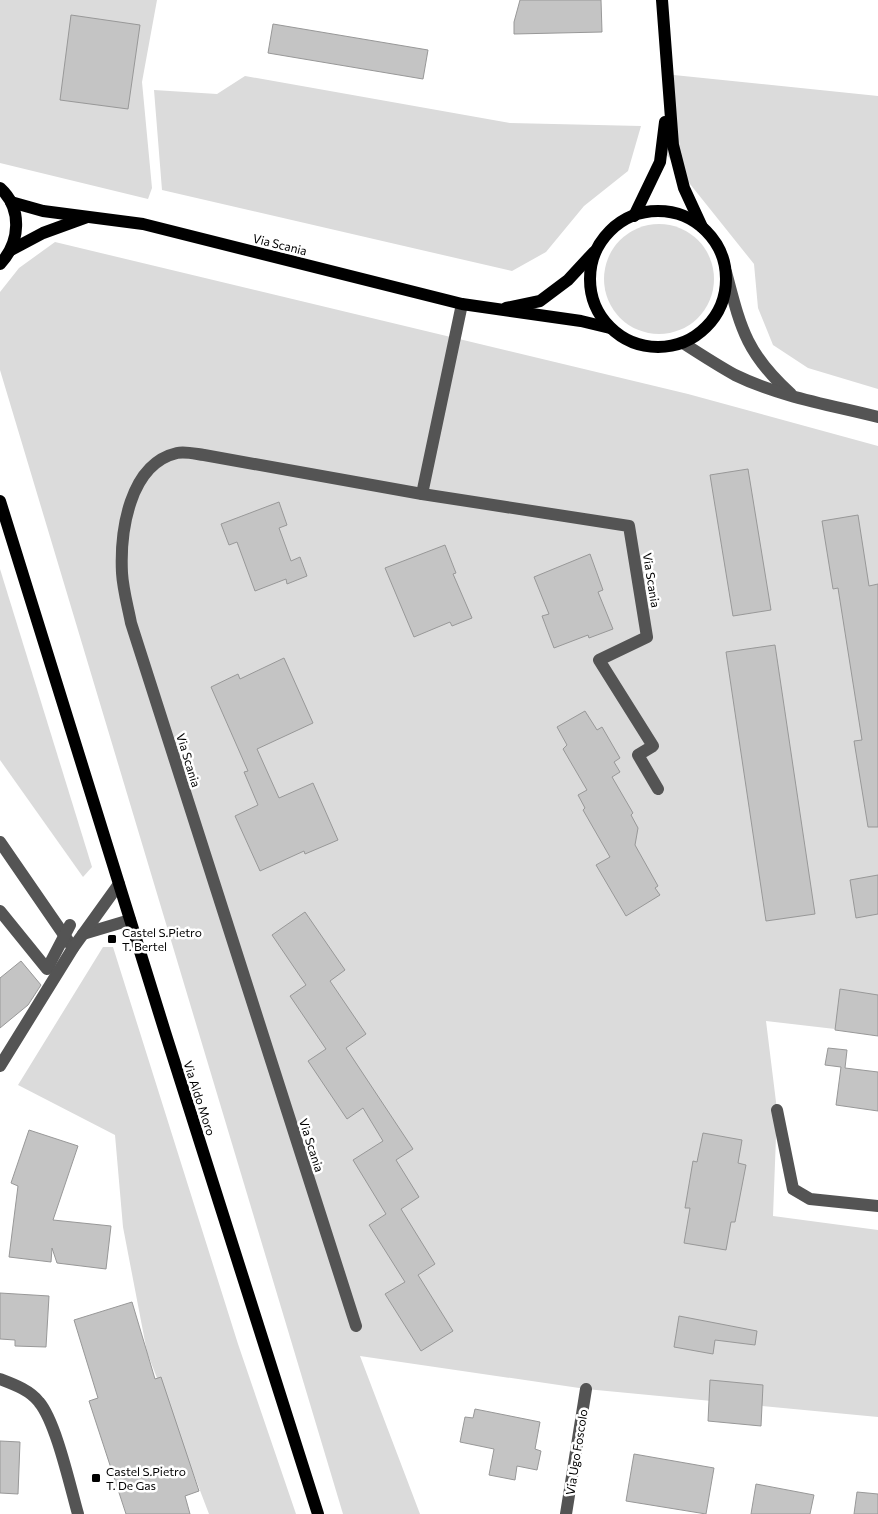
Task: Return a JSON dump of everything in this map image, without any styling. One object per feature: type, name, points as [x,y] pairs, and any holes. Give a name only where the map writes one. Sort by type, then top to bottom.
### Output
[{"type":"main road","points":[[662,0],[667,44],[668,97],[673,145],[684,188],[702,227]]},
{"type":"main road","points":[[634,216],[660,162],[668,97]]},
{"type":"main road","name":"Via Scania","points":[[0,188],[11,202],[16,217],[16,234],[11,250],[0,264]]},
{"type":"main road","name":"Via Scania","points":[[11,202],[43,211],[143,224],[462,304],[581,321],[610,328]]},
{"type":"main road","name":"Via Scania","points":[[497,310],[540,300],[568,280],[598,247],[607,234],[620,223],[634,216],[652,212],[670,212],[687,217],[702,227],[718,248],[726,272],[725,294],[716,315],[702,332],[683,343],[664,348],[644,346],[626,340],[610,328],[597,311],[590,290],[591,268],[598,247]]},
{"type":"main road","name":"Via Scania","points":[[11,250],[43,233],[89,216]]},
{"type":"main road","name":"Via Aldo Moro","points":[[0,501],[318,1514]]},
{"type":"street","name":"Via Scania","points":[[726,272],[742,329],[757,358],[795,397]]},
{"type":"street","points":[[422,494],[462,304]]},
{"type":"street","points":[[683,343],[735,374],[766,387],[795,397],[878,417]]},
{"type":"street","points":[[766,368],[766,387]]},
{"type":"street","name":"Via Scania","points":[[356,1326],[134,631],[122,574],[127,518],[140,482],[149,468],[162,459],[178,452],[422,494],[629,526],[647,637],[599,660],[653,746],[638,756],[658,789]]},
{"type":"street","points":[[0,842],[68,930],[73,948]]},
{"type":"street","points":[[0,1066],[73,948],[119,884]]},
{"type":"street","points":[[0,912],[47,969],[68,930]]},
{"type":"street","points":[[83,934],[130,920]]},
{"type":"street","points":[[777,1110],[793,1189],[810,1199],[878,1206]]},
{"type":"street","points":[[0,1379],[23,1388],[39,1400],[48,1415],[78,1514]]},
{"type":"street","name":"Via Ugo Foscolo","points":[[566,1514],[586,1389]]},
{"type":"shaded area","points":[[0,0],[157,0],[142,82],[152,188],[148,199],[0,163]]},
{"type":"shaded area","points":[[664,74],[878,96],[878,389],[808,368],[773,345],[758,308],[754,264],[666,154]]},
{"type":"shaded area","points":[[245,76],[510,123],[641,126],[628,171],[584,206],[546,252],[512,271],[162,190],[154,90],[217,94]]},
{"type":"shaded area","points":[[659,224],[680,228],[698,240],[710,258],[714,279],[710,300],[698,318],[680,330],[659,334],[638,330],[620,318],[608,300],[604,279],[608,258],[620,240],[638,228]]},
{"type":"shaded area","points":[[55,242],[688,394],[878,446],[878,1034],[766,1021],[777,1110],[773,1216],[878,1230],[878,1417],[586,1389],[360,1356],[420,1514],[343,1514],[0,370],[0,292],[19,268]]},
{"type":"shaded area","points":[[0,569],[92,867],[83,877],[0,760]]},
{"type":"shaded area","points":[[103,947],[113,947],[238,1344],[296,1514],[209,1514],[147,1352],[123,1227],[115,1135],[18,1085]]},
{"type":"building","points":[[520,0],[601,0],[602,32],[514,34],[514,22]]},
{"type":"building","points":[[71,15],[140,25],[128,109],[60,100]]},
{"type":"building","points":[[273,24],[428,50],[423,79],[268,53]]},
{"type":"building","points":[[748,469],[771,610],[733,616],[710,475]]},
{"type":"building","points":[[279,502],[287,525],[279,528],[291,561],[300,557],[307,576],[287,584],[286,579],[255,591],[237,542],[229,545],[221,524]]},
{"type":"building","points":[[858,515],[869,586],[878,584],[878,827],[868,827],[854,741],[862,740],[838,588],[833,589],[822,521]]},
{"type":"building","points":[[445,545],[456,573],[453,574],[472,618],[452,626],[450,622],[414,637],[385,568]]},
{"type":"building","points":[[590,554],[603,590],[598,592],[613,629],[589,638],[588,635],[554,648],[542,616],[549,614],[534,577]]},
{"type":"building","points":[[775,645],[815,914],[766,921],[726,652]]},
{"type":"building","points":[[284,658],[313,723],[257,749],[279,798],[313,783],[338,840],[305,854],[304,851],[260,871],[235,816],[258,805],[244,772],[248,771],[211,687],[238,674],[240,679]]},
{"type":"building","points":[[585,711],[597,730],[602,727],[620,758],[614,762],[620,772],[612,777],[633,813],[631,815],[638,828],[635,845],[658,886],[655,888],[660,895],[626,916],[596,865],[610,857],[583,810],[585,808],[578,795],[587,790],[563,749],[567,745],[557,727]]},
{"type":"building","points":[[878,875],[878,914],[856,918],[850,880]]},
{"type":"building","points":[[305,912],[345,970],[330,981],[366,1034],[346,1048],[413,1149],[396,1160],[419,1197],[401,1209],[435,1264],[418,1275],[453,1331],[421,1351],[385,1294],[405,1282],[369,1225],[386,1214],[353,1160],[383,1141],[363,1108],[347,1119],[308,1061],[326,1049],[290,996],[306,985],[272,935]]},
{"type":"building","points":[[21,961],[41,985],[28,1005],[0,1028],[0,978]]},
{"type":"building","points":[[840,989],[878,995],[878,1036],[835,1030]]},
{"type":"building","points":[[828,1048],[847,1050],[845,1068],[878,1072],[878,1111],[836,1105],[841,1067],[825,1065]]},
{"type":"building","points":[[29,1130],[78,1146],[53,1220],[111,1226],[106,1269],[57,1263],[52,1248],[51,1262],[9,1257],[18,1186],[11,1183]]},
{"type":"building","points":[[703,1133],[742,1140],[738,1163],[746,1165],[735,1222],[731,1222],[726,1250],[684,1243],[690,1208],[685,1208],[693,1161],[697,1162]]},
{"type":"building","points":[[0,1293],[49,1296],[46,1347],[15,1346],[15,1340],[0,1339]]},
{"type":"building","points":[[132,1302],[155,1379],[161,1377],[199,1491],[185,1496],[190,1514],[126,1514],[89,1401],[98,1398],[74,1320]]},
{"type":"building","points":[[679,1316],[757,1331],[755,1345],[715,1340],[713,1354],[674,1347]]},
{"type":"building","points":[[710,1380],[763,1385],[761,1426],[708,1421]]},
{"type":"building","points":[[475,1409],[540,1422],[535,1449],[541,1451],[537,1470],[517,1466],[515,1480],[489,1475],[494,1449],[460,1442],[465,1417],[473,1418]]},
{"type":"building","points":[[0,1441],[20,1442],[18,1494],[0,1493]]},
{"type":"building","points":[[634,1454],[714,1468],[706,1514],[626,1501]]},
{"type":"building","points":[[756,1484],[814,1495],[810,1514],[751,1514]]},
{"type":"building","points":[[857,1492],[878,1494],[878,1514],[854,1514]]},
{"type":"place","name":"Castel S.Pietro T. Bertel","points":[[112,939]]},
{"type":"place","name":"Castel S.Pietro T. De Gas","points":[[96,1478]]}]
